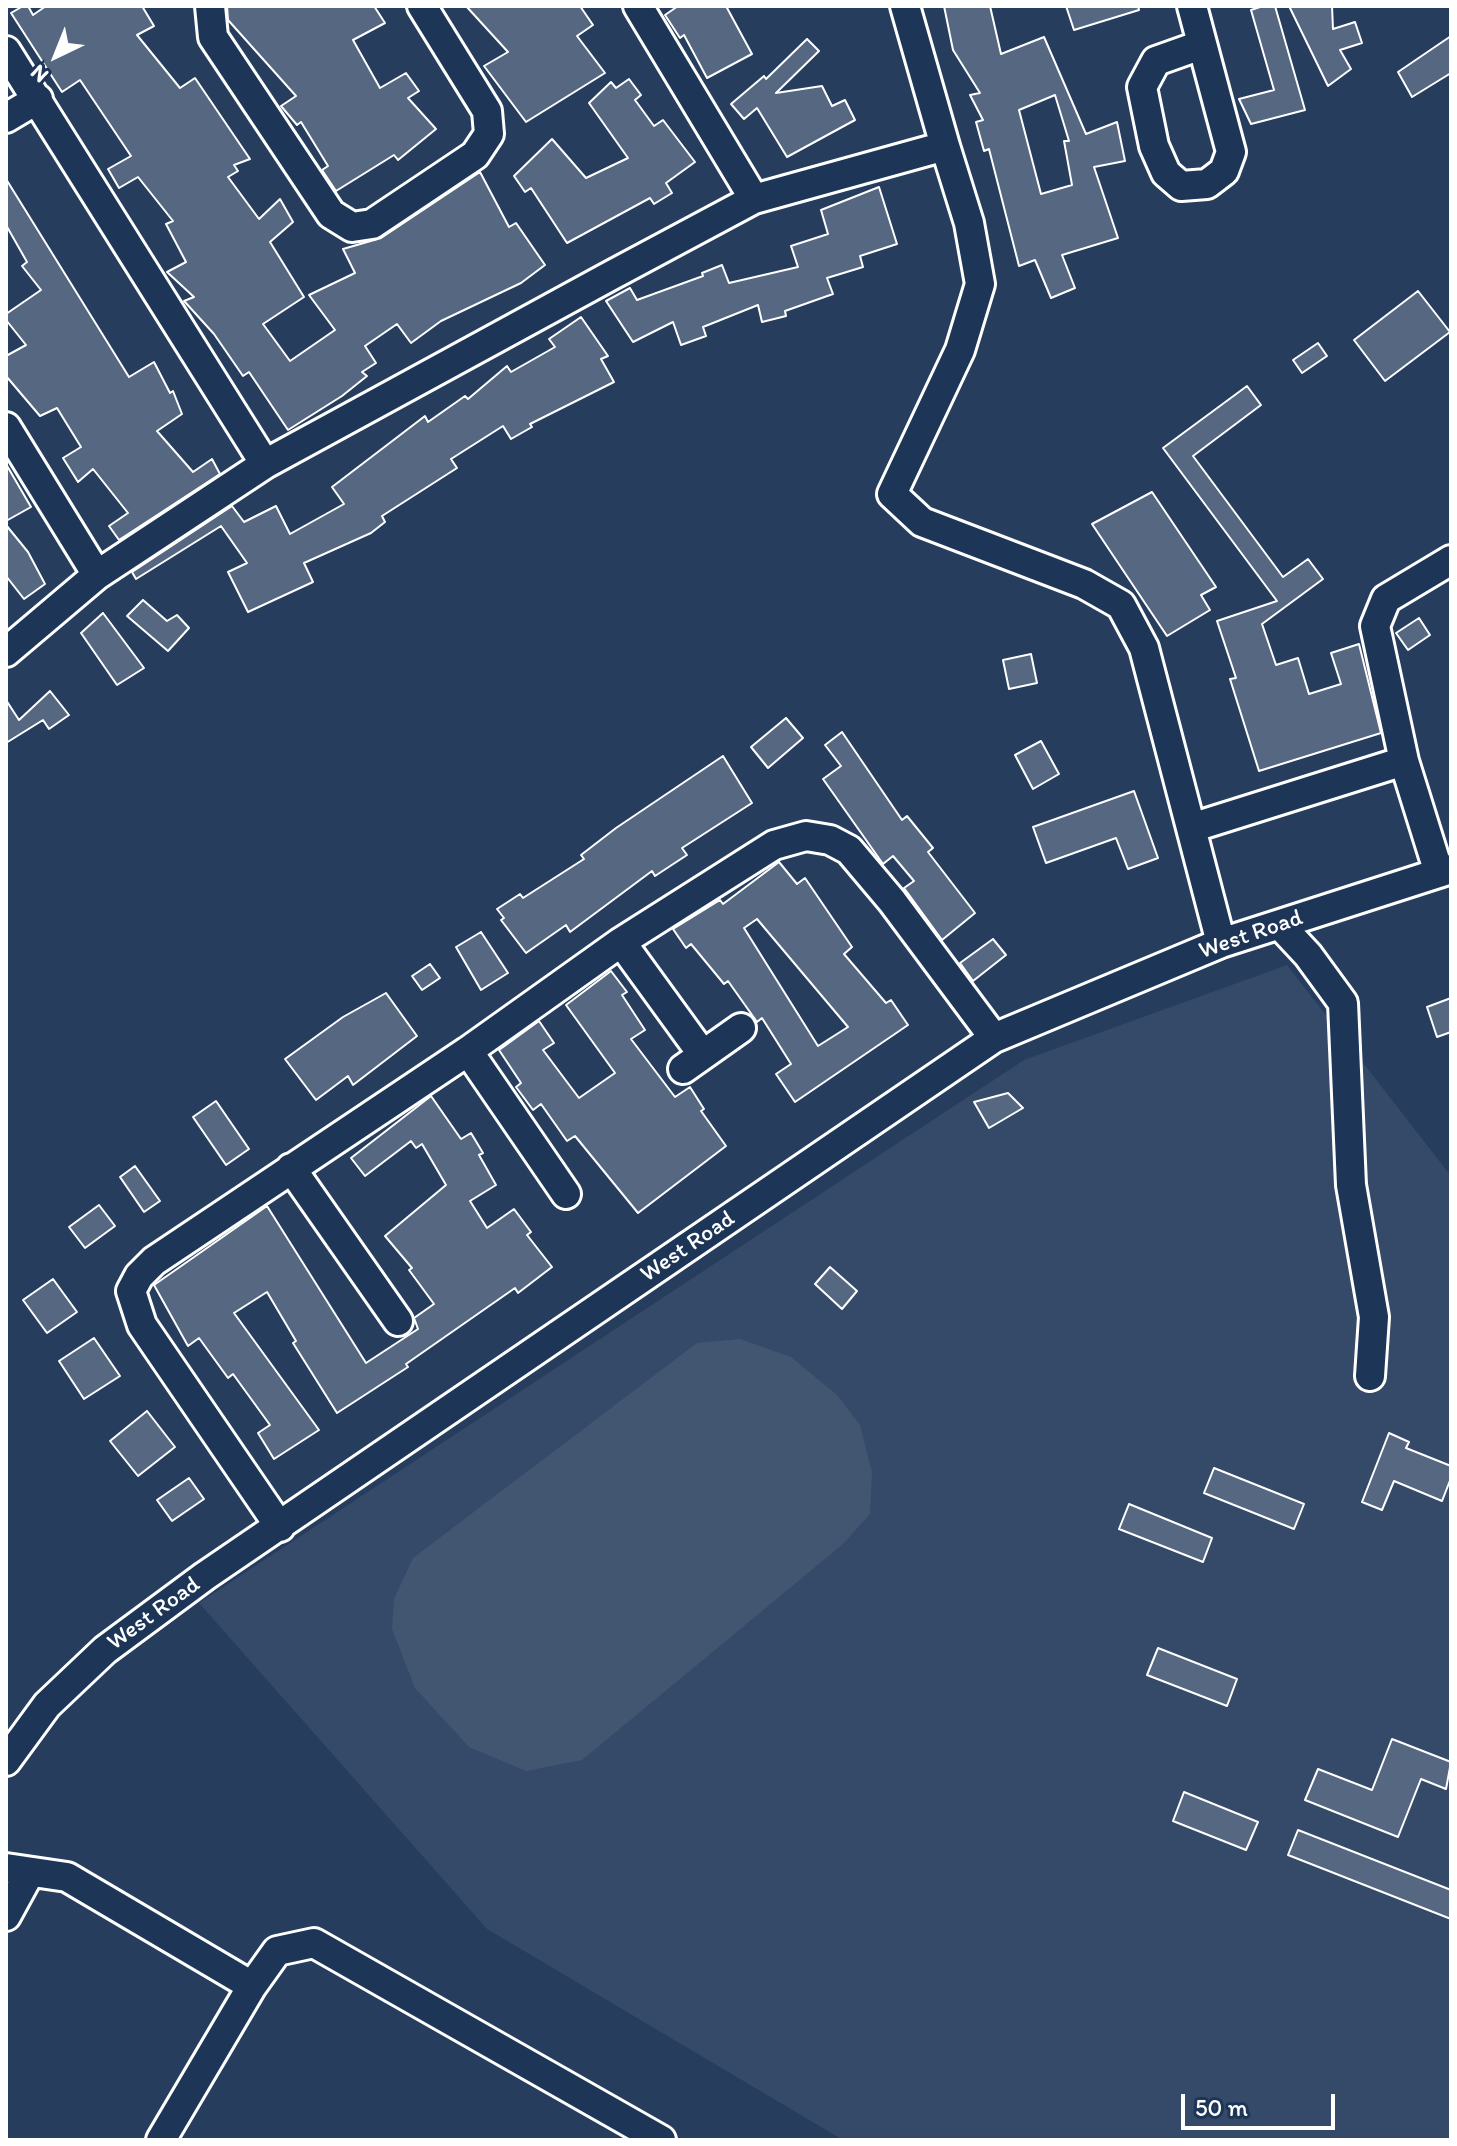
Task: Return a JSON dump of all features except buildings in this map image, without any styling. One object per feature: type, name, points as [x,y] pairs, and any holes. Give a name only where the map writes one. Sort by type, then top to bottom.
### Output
[{"type":"street","points":[[210,6],[213,37],[331,214],[352,227],[372,224],[475,155],[489,134],[487,111],[422,6]]},
{"type":"street","points":[[638,6],[754,199]]},
{"type":"street","points":[[905,6],[969,223],[980,284],[960,350],[892,494],[922,522],[1084,584],[1121,605],[1144,648],[1221,943]]},
{"type":"street","points":[[1192,6],[1231,152],[1224,171],[1207,184],[1181,186],[1166,173],[1154,146],[1142,87],[1156,61],[1201,45]]},
{"type":"street","points":[[6,51],[265,464]]},
{"type":"street","points":[[6,118],[38,99]]},
{"type":"street","points":[[6,652],[97,575],[265,464],[754,199],[945,146]]},
{"type":"street","points":[[6,427],[97,575]]},
{"type":"street","points":[[1445,871],[1404,761],[1375,626],[1386,599],[1451,560]]},
{"type":"street","points":[[1191,828],[1404,761]]},
{"type":"street","points":[[280,1527],[142,1325],[131,1291],[139,1276],[154,1261],[468,1051],[621,942],[774,845],[806,836],[830,840],[849,850],[892,901],[994,1038]]},
{"type":"street","name":"West Road","points":[[6,1761],[47,1705],[105,1650],[994,1038],[1221,943],[1445,871]]},
{"type":"street","points":[[1280,925],[1308,955],[1343,1003],[1351,1185],[1374,1317],[1370,1376]]},
{"type":"street","points":[[621,942],[693,1062],[741,1028]]},
{"type":"street","points":[[468,1051],[566,1194]]},
{"type":"street","points":[[291,1168],[398,1321]]},
{"type":"street","points":[[6,1916],[18,1871],[67,1877],[252,1986]]},
{"type":"street","points":[[161,2140],[252,1986],[277,1951],[314,1943],[661,2140]]},
{"type":"shaded area","points":[[1287,965],[1451,1176],[1451,2140],[843,2140],[487,1929],[199,1603],[1024,1060]]},
{"type":"shaded area","points":[[740,1339],[791,1357],[837,1395],[860,1425],[872,1472],[870,1514],[843,1544],[582,1760],[526,1771],[469,1747],[415,1688],[392,1629],[394,1599],[413,1558],[697,1343]]}]
